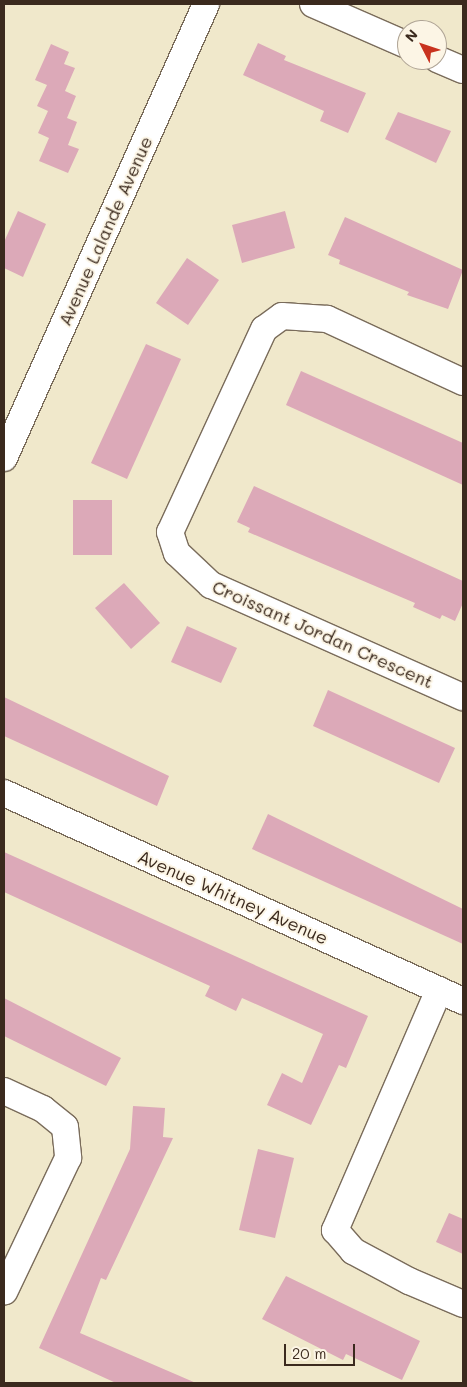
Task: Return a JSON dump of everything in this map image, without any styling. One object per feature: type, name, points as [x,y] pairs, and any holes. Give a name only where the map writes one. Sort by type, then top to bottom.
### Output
[{"type":"street","name":"Avenue Lalande Avenue","points":[[4,458],[206,4]]},
{"type":"street","points":[[313,4],[397,41]]},
{"type":"street","points":[[447,63],[463,70]]},
{"type":"street","name":"Croissant Jordan Crescent","points":[[463,382],[327,319],[282,316],[264,329],[170,532],[177,553],[211,585],[463,697]]},
{"type":"street","name":"Avenue Whitney Avenue","points":[[4,793],[463,1001]]},
{"type":"street","points":[[439,990],[335,1230],[354,1250],[408,1281],[463,1304]]},
{"type":"street","points":[[4,1091],[43,1109],[65,1127],[68,1158],[4,1292]]},
{"type":"building","points":[[258,43],[286,56],[284,60],[366,93],[348,133],[320,121],[324,111],[243,75]]},
{"type":"building","points":[[51,44],[69,52],[64,64],[75,68],[65,91],[76,96],[67,118],[77,122],[68,145],[79,149],[68,173],[39,161],[49,138],[38,133],[48,111],[37,106],[47,85],[35,80]]},
{"type":"building","points":[[398,112],[451,131],[436,163],[385,139]]},
{"type":"building","points":[[18,211],[46,224],[23,277],[4,268],[4,242]]},
{"type":"building","points":[[285,211],[295,248],[242,263],[232,225]]},
{"type":"building","points":[[345,217],[463,270],[448,309],[407,295],[409,292],[339,264],[340,260],[328,255]]},
{"type":"building","points":[[187,258],[219,280],[188,325],[156,303]]},
{"type":"building","points":[[146,344],[181,359],[127,479],[91,463]]},
{"type":"building","points":[[301,371],[463,443],[463,485],[286,405]]},
{"type":"building","points":[[254,486],[463,581],[463,603],[455,621],[442,615],[440,619],[413,607],[415,603],[248,532],[250,528],[237,522]]},
{"type":"building","points":[[73,500],[112,500],[112,555],[73,555]]},
{"type":"building","points":[[124,583],[160,623],[131,649],[95,608]]},
{"type":"building","points":[[187,626],[237,648],[221,683],[171,662]]},
{"type":"building","points":[[328,690],[455,748],[439,783],[313,726]]},
{"type":"building","points":[[4,697],[169,776],[157,806],[4,736]]},
{"type":"building","points":[[268,814],[463,909],[463,944],[252,849]]},
{"type":"building","points":[[4,852],[368,1016],[346,1068],[339,1065],[311,1125],[267,1105],[282,1073],[302,1083],[323,1034],[242,998],[236,1011],[205,996],[210,986],[4,892]]},
{"type":"building","points":[[4,998],[121,1058],[106,1086],[4,1036]]},
{"type":"building","points":[[133,1106],[165,1108],[163,1137],[173,1138],[106,1280],[101,1278],[80,1333],[196,1383],[116,1383],[39,1348],[130,1149]]},
{"type":"building","points":[[258,1149],[294,1158],[275,1238],[239,1230]]},
{"type":"building","points":[[449,1213],[463,1219],[463,1254],[436,1242]]},
{"type":"building","points":[[286,1276],[420,1341],[402,1380],[346,1354],[343,1360],[262,1319]]}]
